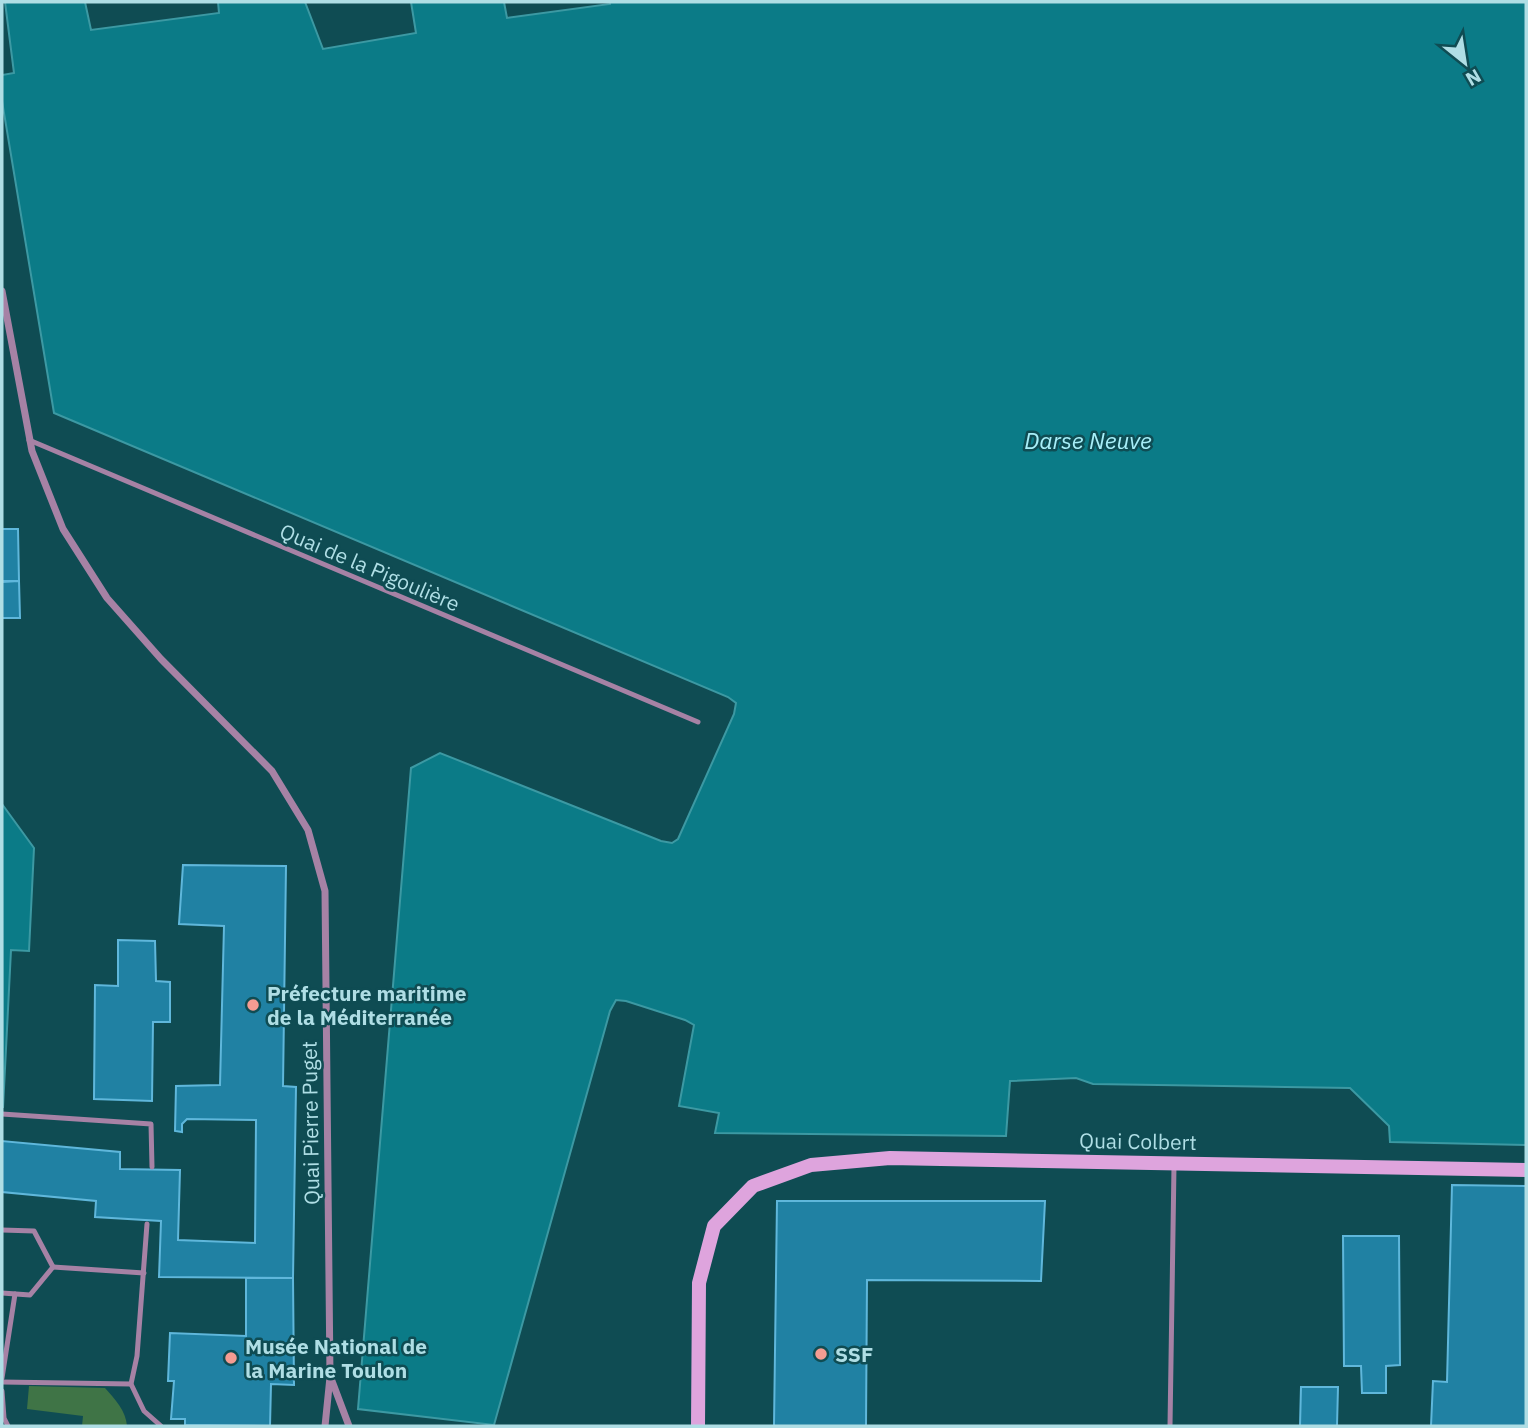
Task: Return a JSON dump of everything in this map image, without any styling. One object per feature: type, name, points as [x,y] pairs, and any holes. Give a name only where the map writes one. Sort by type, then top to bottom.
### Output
[{"type":"street","name":"Quai Pierre Puget","points":[[2,291],[29,440],[63,529],[107,598],[161,659],[272,771],[308,830],[325,891],[330,1377]]},
{"type":"street","name":"Quai Colbert","points":[[698,1426],[699,1283],[714,1226],[753,1186],[811,1165],[890,1158],[1526,1170]]},
{"type":"street","points":[[325,1426],[330,1377]]},
{"type":"street","points":[[330,1377],[349,1426]]},
{"type":"lane","name":"Quai de la Pigoulière","points":[[29,440],[698,722]]},
{"type":"lane","points":[[2,1114],[151,1124],[152,1167]]},
{"type":"lane","points":[[1170,1426],[1174,1163]]},
{"type":"lane","points":[[147,1224],[137,1356],[131,1384],[144,1411],[161,1426]]},
{"type":"lane","points":[[2,1230],[34,1231],[53,1268]]},
{"type":"lane","points":[[53,1268],[144,1273]]},
{"type":"lane","points":[[2,1293],[30,1295],[53,1268]]},
{"type":"lane","points":[[15,1294],[2,1380],[131,1384]]},
{"type":"lane","points":[[2,1391],[4,1418],[8,1426]]},
{"type":"green space","points":[[29,1386],[105,1388],[122,1410],[127,1426],[82,1426],[83,1416],[27,1409]]},
{"type":"water","name":"Darse Neuve","points":[[5,2],[85,2],[91,30],[219,13],[218,2],[305,2],[323,49],[416,33],[411,2],[504,2],[507,18],[610,2],[1526,2],[1526,1145],[1390,1142],[1389,1126],[1350,1088],[1093,1084],[1076,1078],[1010,1081],[1006,1136],[715,1133],[719,1113],[679,1106],[694,1025],[616,1000],[610,1011],[494,1425],[358,1409],[411,768],[440,753],[661,841],[672,843],[678,839],[734,714],[736,703],[728,697],[54,413],[2,101],[2,75],[14,73]]},
{"type":"water","points":[[2,804],[34,848],[29,951],[11,950],[3,1108]]},
{"type":"building","points":[[2,529],[18,529],[19,581],[2,581]]},
{"type":"building","points":[[19,581],[20,618],[2,618],[2,582]]},
{"type":"building","name":"Préfecture maritime de la Méditerranée","points":[[183,865],[286,866],[283,1086],[296,1087],[293,1278],[159,1277],[161,1221],[95,1217],[96,1201],[2,1192],[2,1141],[120,1152],[120,1169],[180,1170],[178,1240],[255,1243],[256,1120],[187,1119],[182,1124],[182,1132],[175,1131],[176,1086],[220,1085],[224,926],[179,924]]},
{"type":"building","points":[[118,940],[155,941],[156,981],[170,982],[170,1022],[153,1022],[152,1101],[94,1099],[95,985],[118,986]]},
{"type":"building","points":[[1452,1185],[1526,1186],[1526,1426],[1431,1426],[1433,1381],[1447,1382]]},
{"type":"building","name":"SSF","points":[[777,1201],[1045,1201],[1041,1281],[867,1280],[866,1426],[774,1426]]},
{"type":"building","points":[[1343,1236],[1399,1236],[1400,1365],[1386,1366],[1386,1393],[1362,1393],[1361,1366],[1344,1366]]},
{"type":"building","name":"Musée National de la Marine Toulon","points":[[246,1278],[293,1278],[294,1385],[271,1384],[270,1426],[185,1425],[185,1419],[171,1419],[174,1381],[168,1381],[170,1333],[246,1336]]},
{"type":"building","points":[[1301,1387],[1338,1387],[1337,1426],[1300,1426]]},
{"type":"place","name":"Préfecture maritime de la Méditerranée","points":[[253,1005]]},
{"type":"place","name":"SSF","points":[[821,1354]]},
{"type":"place","name":"Musée National de la Marine Toulon","points":[[231,1358]]}]
